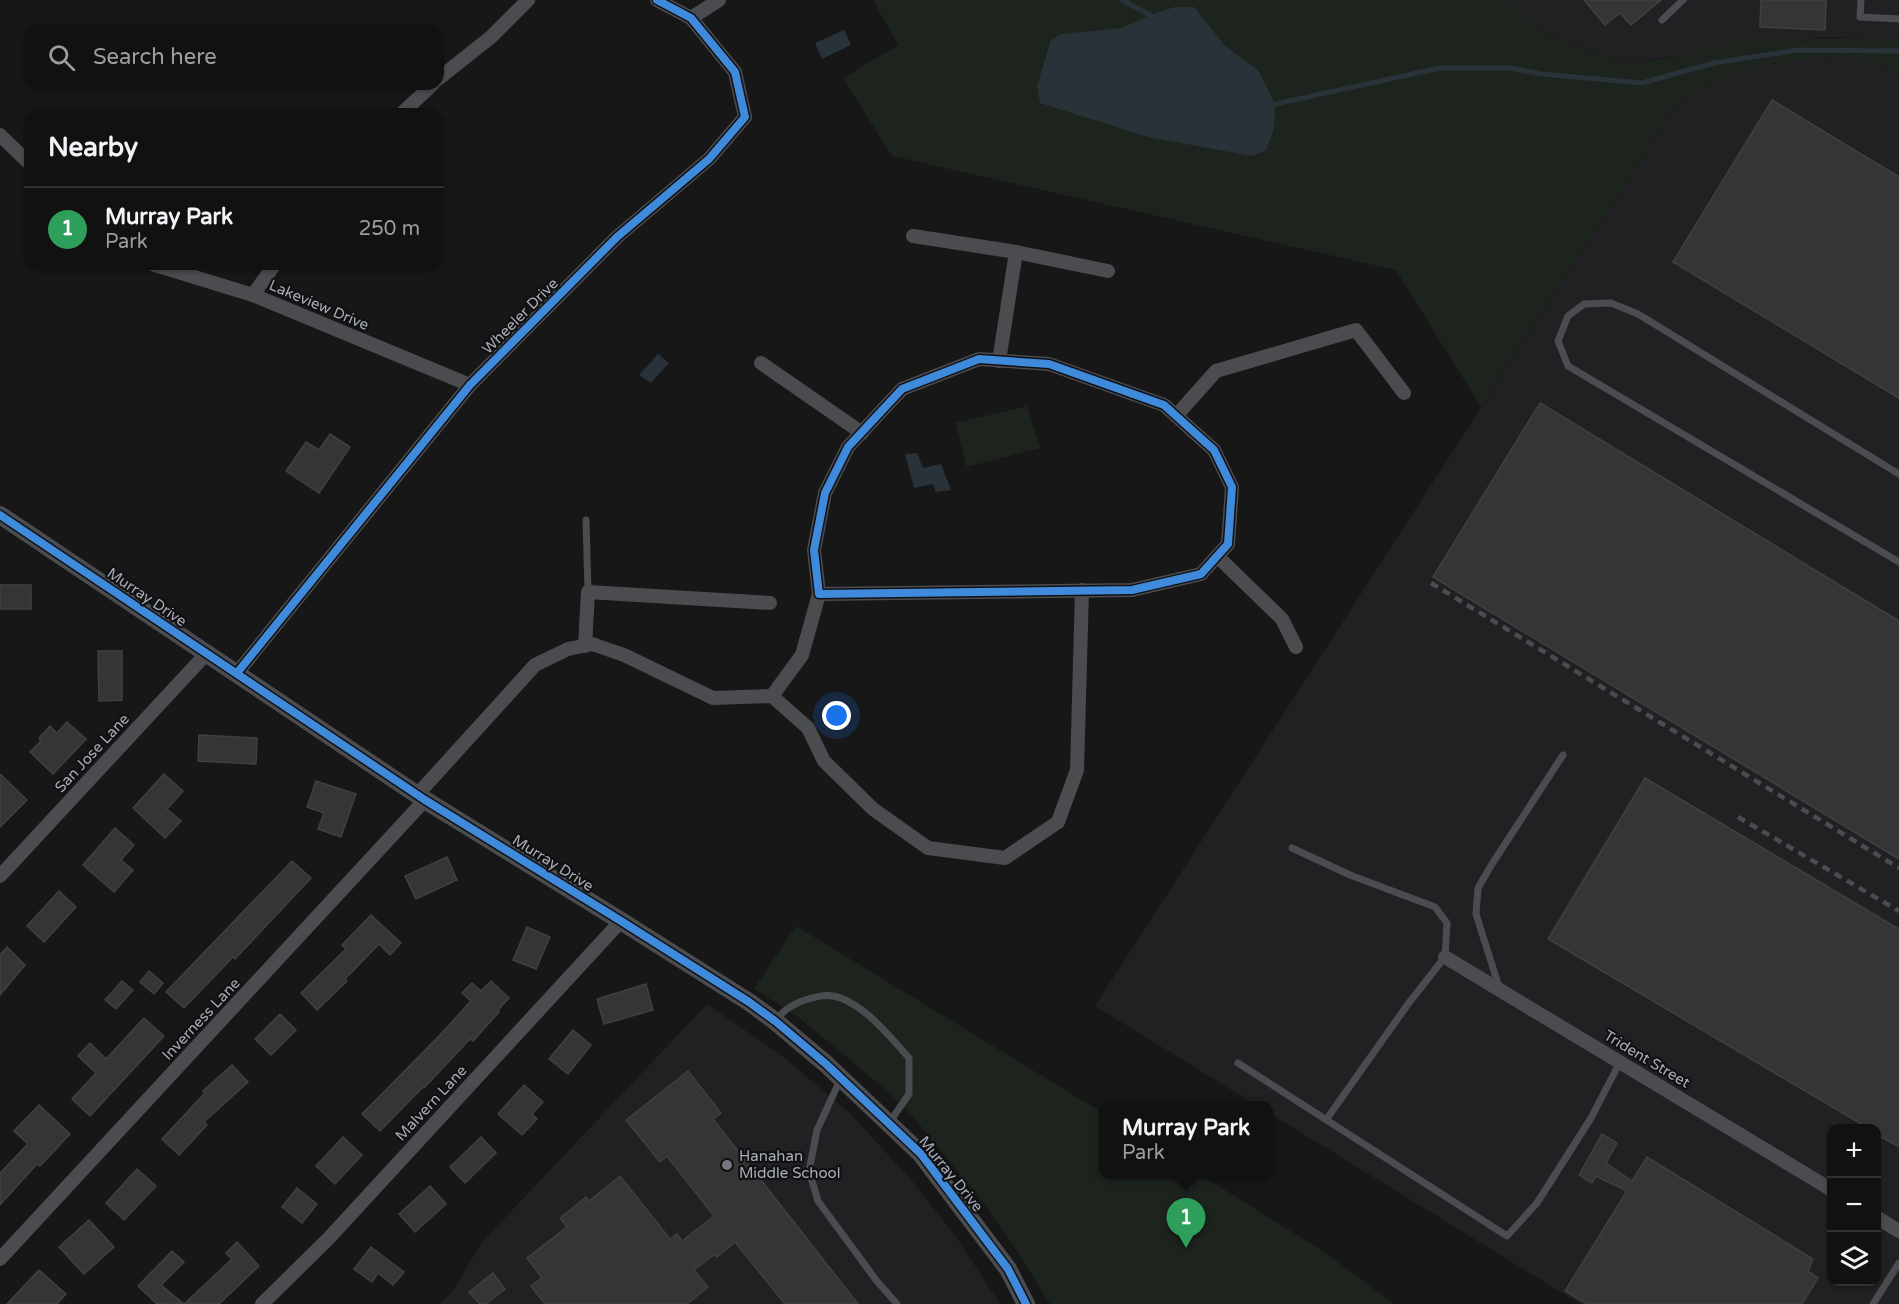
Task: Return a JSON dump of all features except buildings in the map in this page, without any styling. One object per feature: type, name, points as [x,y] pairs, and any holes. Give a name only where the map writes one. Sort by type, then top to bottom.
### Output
[{"type":"street","points":[[444,74],[491,37],[528,0]]},
{"type":"street","name":"Wheeler Drive","points":[[237,673],[470,386],[617,237],[709,159],[745,117],[735,72],[691,18],[657,0]]},
{"type":"street","points":[[691,18],[719,0]]},
{"type":"street","points":[[407,108],[427,90]]},
{"type":"street","points":[[0,135],[24,158]]},
{"type":"street","points":[[913,236],[1016,252],[1108,271]]},
{"type":"street","points":[[999,361],[1016,252]]},
{"type":"street","name":"Lakeview Drive","points":[[172,270],[253,295],[470,386]]},
{"type":"street","points":[[253,295],[270,270]]},
{"type":"street","points":[[1176,416],[1216,371],[1356,330],[1404,393]]},
{"type":"street","points":[[772,696],[802,656],[819,594],[814,550],[825,493],[848,447],[902,389],[979,359],[1049,364],[1164,405],[1214,450],[1232,487],[1228,544],[1201,574],[1132,590],[819,594]]},
{"type":"street","points":[[761,363],[862,433]]},
{"type":"street","name":"Murray Drive","points":[[0,516],[421,798],[621,921],[775,1021],[841,1078],[921,1154],[1008,1269],[1026,1304]]},
{"type":"street","points":[[1217,556],[1282,619],[1296,647]]},
{"type":"street","points":[[770,603],[588,592],[585,646],[592,644],[624,656],[713,698],[772,696],[808,728],[824,761],[873,809],[928,848],[1005,858],[1058,822],[1077,770],[1082,590]]},
{"type":"street","name":"Inverness Lane","points":[[0,1259],[421,798],[461,743],[535,665],[568,649],[585,646]]},
{"type":"street","name":"San Jose Lane","points":[[0,876],[207,653]]},
{"type":"street","name":"Malvern Lane","points":[[262,1304],[329,1238],[621,921]]},
{"type":"street","name":"Trident Street","points":[[1445,957],[1827,1187]]},
{"type":"street","points":[[1881,1220],[1899,1231]]},
{"type":"lane","points":[[1662,20],[1683,0]]},
{"type":"lane","points":[[1861,0],[1860,17],[1899,19]]},
{"type":"lane","points":[[1899,474],[1638,314],[1611,303],[1584,304],[1568,316],[1558,341],[1568,366],[1899,562]]},
{"type":"lane","points":[[586,520],[588,592]]},
{"type":"lane","points":[[1499,989],[1476,914],[1478,888],[1563,756]]},
{"type":"lane","points":[[1292,848],[1350,874],[1435,907],[1447,923],[1445,957],[1408,1004],[1326,1119]]},
{"type":"lane","points":[[775,1021],[785,1008],[817,996],[833,996],[849,1002],[878,1024],[909,1058],[909,1094],[889,1123]]},
{"type":"lane","points":[[1238,1063],[1507,1236],[1537,1203],[1591,1118],[1620,1062]]},
{"type":"lane","points":[[841,1078],[817,1130],[809,1171],[818,1201],[876,1280],[897,1304]]},
{"type":"lane","points":[[1873,1304],[1899,1263]]},
{"type":"shaded area","points":[[873,0],[1510,0],[1538,29],[1624,63],[1670,58],[1737,41],[1876,37],[1899,38],[1899,73],[1861,59],[1816,58],[1773,64],[1713,80],[1675,107],[1481,407],[1396,270],[892,156],[843,78],[898,45]]},
{"type":"shaded area","points":[[1510,0],[1899,0],[1899,38],[1825,37],[1624,63],[1538,29]]},
{"type":"shaded area","points":[[1175,7],[1194,7],[1225,46],[1258,70],[1275,104],[1274,129],[1266,150],[1252,156],[1148,137],[1040,103],[1037,86],[1051,40],[1062,34],[1122,28]]},
{"type":"shaded area","points":[[844,30],[851,45],[822,59],[815,43]]},
{"type":"shaded area","points":[[1816,58],[1861,59],[1899,73],[1899,1304],[1580,1304],[1273,1115],[1273,1101],[1249,1101],[1095,1006],[1675,107],[1713,80],[1773,64]]},
{"type":"shaded area","points":[[658,354],[669,363],[651,383],[639,375]]},
{"type":"shaded area","points":[[1027,406],[1040,448],[967,467],[955,423]]},
{"type":"shaded area","points":[[917,453],[923,468],[941,464],[951,490],[936,492],[933,484],[914,488],[905,454]]},
{"type":"shaded area","points":[[796,926],[1099,1111],[1099,1179],[1207,1179],[1324,1252],[1394,1304],[1050,1304],[982,1201],[910,1113],[885,1089],[797,1016],[754,989]]},
{"type":"shaded area","name":"Hanahan Middle School","points":[[707,1004],[781,1055],[849,1112],[914,1183],[956,1237],[1000,1304],[439,1304],[453,1291],[482,1242]]},
{"type":"waterway","points":[[1122,0],[1150,15]]},
{"type":"waterway","points":[[1275,104],[1440,68],[1509,68],[1542,74],[1642,83],[1714,63],[1797,50],[1899,51]]},
{"type":"railway","points":[[1431,583],[1899,868]]},
{"type":"railway","points":[[1738,817],[1899,911]]},
{"type":"cycle path","points":[[237,673],[470,385],[617,237],[709,159],[745,117],[735,72],[691,18],[657,0]]},
{"type":"cycle path","points":[[979,359],[1049,364],[1164,405],[1214,450],[1232,487],[1228,544],[1201,574],[1132,590],[819,594],[814,550],[825,493],[848,447],[902,389],[979,359]]},
{"type":"cycle path","points":[[0,515],[425,800],[621,921],[775,1021],[826,1064],[921,1154],[1008,1269],[1026,1304]]},
{"type":"place","name":"Hanahan Middle School","points":[[727,1165]]},
{"type":"place","name":"Murray Park","points":[[1186,1248]]}]
